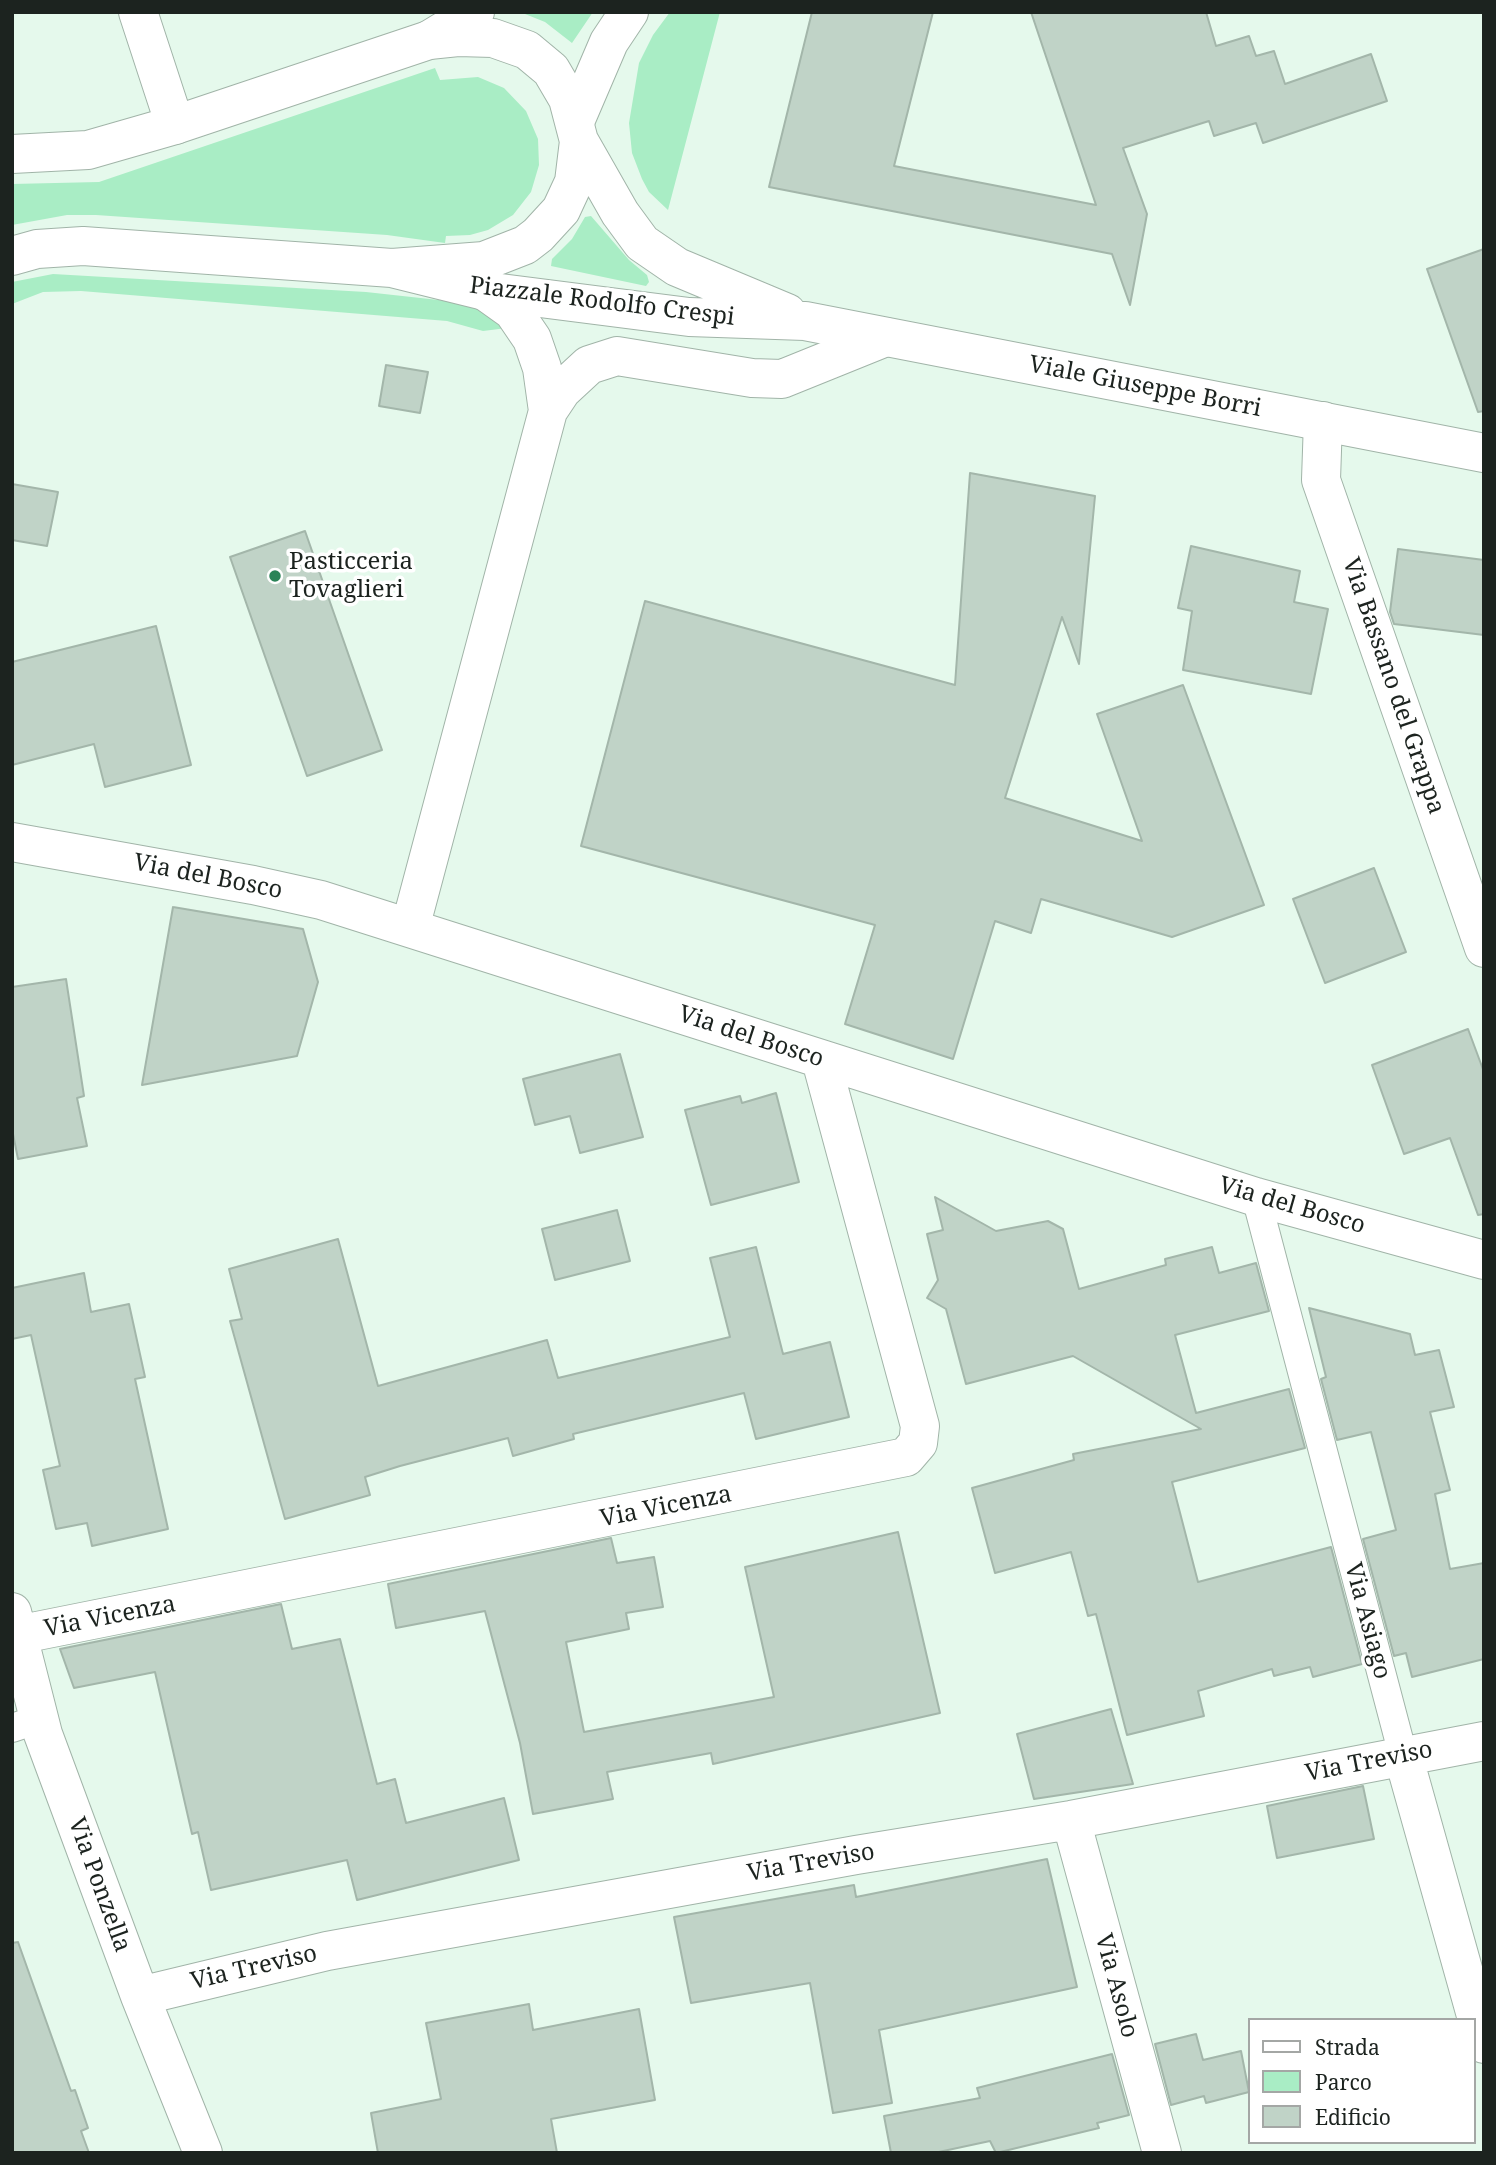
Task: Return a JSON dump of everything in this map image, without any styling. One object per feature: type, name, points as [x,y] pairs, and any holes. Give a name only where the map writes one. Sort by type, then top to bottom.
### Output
[{"type":"street","points":[[138,12],[175,125]]},
{"type":"street","points":[[429,40],[475,12]]},
{"type":"street","name":"Piazzale Rodolfo Crespi","points":[[12,256],[37,249],[83,246],[392,268],[484,261],[525,245],[550,223],[570,196],[578,163],[577,130],[609,42],[629,12]]},
{"type":"street","name":"Piazzale Rodolfo Crespi","points":[[12,154],[89,150],[175,125],[429,40],[493,38],[527,50],[551,70],[577,130],[626,223],[652,253],[677,267],[805,321]]},
{"type":"street","name":"Piazzale Rodolfo Crespi","points":[[392,268],[485,290],[689,317],[805,321]]},
{"type":"street","points":[[410,928],[548,411],[542,368],[531,339],[513,311],[485,290]]},
{"type":"street","name":"Viale Giuseppe Borri","points":[[805,321],[1484,453]]},
{"type":"street","points":[[548,411],[579,371],[608,358],[636,357],[772,380],[809,371],[886,337]]},
{"type":"street","name":"Via Bassano del Grappa","points":[[1323,421],[1322,482],[1484,948]]},
{"type":"street","name":"Via del Bosco","points":[[12,842],[287,892],[410,928],[1256,1196],[1484,1260]]},
{"type":"street","name":"Via Vicenza","points":[[15,1623],[906,1458],[918,1443],[920,1426],[821,1060]]},
{"type":"street","name":"Via Ponzella","points":[[15,1623],[26,1724],[141,1996],[203,2153]]},
{"type":"street","name":"Via Treviso","points":[[141,1996],[327,1951],[856,1854],[1071,1820],[1484,1741]]},
{"type":"street","name":"Via Asiago","points":[[1403,1755],[1484,2044]]},
{"type":"street","name":"Via Asolo","points":[[1071,1820],[1162,2153]]},
{"type":"lane","name":"Via Asiago","points":[[1256,1196],[1403,1755]]},
{"type":"green space","points":[[520,12],[593,12],[572,43],[545,22]]},
{"type":"green space","points":[[670,12],[720,12],[668,210],[649,192],[642,179],[632,153],[629,123],[639,63],[653,35]]},
{"type":"green space","points":[[435,68],[440,80],[478,77],[504,88],[526,111],[538,139],[539,165],[531,192],[513,215],[488,230],[470,235],[446,236],[445,243],[387,235],[96,215],[67,215],[12,225],[12,184],[99,182]]},
{"type":"green space","points":[[591,216],[629,260],[647,275],[649,282],[646,286],[551,266],[552,259],[572,239],[585,217]]},
{"type":"green space","points":[[53,274],[366,292],[466,303],[492,314],[507,328],[483,331],[447,321],[81,291],[43,292],[12,304],[12,282]]},
{"type":"building","points":[[812,12],[933,12],[894,166],[1096,205],[1031,12],[1206,12],[1216,46],[1249,36],[1256,56],[1274,51],[1285,84],[1371,54],[1387,101],[1263,143],[1256,123],[1214,136],[1209,121],[1123,148],[1147,214],[1130,305],[1112,254],[769,187]]},
{"type":"building","points":[[1484,249],[1484,411],[1478,412],[1427,269]]},
{"type":"building","points":[[386,365],[428,372],[420,413],[379,406]]},
{"type":"building","points":[[970,473],[1095,496],[1079,664],[1062,617],[1005,798],[1142,841],[1097,714],[1183,685],[1264,905],[1172,937],[1041,899],[1031,933],[995,921],[953,1059],[845,1024],[875,925],[581,846],[645,601],[955,685]]},
{"type":"building","points":[[12,484],[58,492],[47,546],[12,540]]},
{"type":"building","points":[[305,531],[382,750],[307,776],[230,557]]},
{"type":"building","points":[[1191,546],[1300,571],[1294,602],[1328,609],[1311,694],[1183,670],[1192,611],[1178,608]]},
{"type":"building","points":[[1398,549],[1484,560],[1484,635],[1394,624],[1390,612]]},
{"type":"building","points":[[156,626],[191,765],[105,787],[94,744],[12,765],[12,662]]},
{"type":"building","points":[[1374,868],[1406,952],[1325,983],[1293,899]]},
{"type":"building","points":[[173,907],[303,929],[318,982],[297,1056],[142,1085]]},
{"type":"building","points":[[66,979],[84,1096],[77,1098],[87,1146],[18,1159],[12,1129],[12,987]]},
{"type":"building","points":[[1468,1029],[1484,1072],[1484,1214],[1478,1215],[1450,1138],[1404,1154],[1372,1065]]},
{"type":"building","points":[[620,1054],[643,1137],[580,1153],[570,1116],[535,1125],[523,1079]]},
{"type":"building","points":[[776,1093],[799,1182],[711,1205],[685,1110],[740,1096],[742,1103]]},
{"type":"building","points":[[935,1197],[996,1231],[1048,1221],[1063,1229],[1079,1289],[1166,1265],[1165,1259],[1212,1247],[1219,1273],[1256,1263],[1269,1311],[1175,1335],[1196,1413],[1289,1389],[1305,1448],[1172,1482],[1198,1582],[1331,1547],[1362,1664],[1313,1677],[1310,1667],[1274,1676],[1272,1669],[1198,1691],[1204,1716],[1127,1735],[1096,1614],[1088,1616],[1071,1552],[995,1573],[972,1488],[1074,1460],[1073,1454],[1201,1429],[1073,1356],[966,1384],[946,1309],[927,1298],[938,1280],[927,1234],[943,1230]]},
{"type":"building","points":[[617,1210],[630,1261],[555,1280],[542,1229]]},
{"type":"building","points":[[338,1239],[378,1386],[547,1340],[558,1378],[730,1337],[710,1258],[756,1247],[783,1354],[830,1342],[849,1417],[756,1439],[744,1393],[573,1434],[574,1439],[513,1456],[508,1438],[400,1466],[365,1477],[370,1495],[285,1519],[230,1321],[242,1319],[229,1269]]},
{"type":"building","points":[[84,1273],[91,1312],[129,1304],[145,1377],[135,1379],[168,1529],[92,1546],[87,1523],[56,1529],[43,1470],[60,1466],[31,1335],[12,1339],[12,1288]]},
{"type":"building","points":[[1309,1308],[1410,1334],[1415,1355],[1439,1350],[1454,1407],[1430,1412],[1450,1490],[1435,1494],[1450,1569],[1484,1563],[1484,1659],[1412,1677],[1406,1653],[1394,1656],[1363,1539],[1396,1530],[1371,1432],[1337,1440],[1321,1379],[1326,1377]]},
{"type":"building","points":[[898,1532],[940,1713],[713,1764],[711,1753],[607,1772],[613,1799],[533,1814],[520,1743],[485,1611],[396,1628],[388,1584],[611,1538],[617,1563],[654,1557],[663,1607],[626,1613],[629,1629],[566,1642],[584,1732],[774,1697],[745,1567]]},
{"type":"building","points":[[281,1604],[292,1649],[340,1639],[377,1784],[395,1779],[406,1823],[504,1798],[519,1860],[357,1900],[347,1860],[211,1890],[198,1832],[192,1834],[155,1672],[74,1688],[60,1649]]},
{"type":"building","points":[[1111,1709],[1133,1784],[1034,1799],[1017,1734]]},
{"type":"building","points":[[1363,1786],[1374,1839],[1277,1858],[1267,1806]]},
{"type":"building","points":[[1047,1859],[1077,1987],[879,2030],[892,2103],[833,2113],[810,1983],[691,2003],[674,1917],[854,1885],[856,1897]]},
{"type":"building","points":[[18,1942],[71,2091],[75,2090],[88,2128],[81,2131],[89,2153],[12,2153],[12,1943]]},
{"type":"building","points":[[529,2004],[533,2030],[639,2009],[655,2100],[551,2119],[557,2153],[378,2153],[371,2113],[441,2099],[426,2023]]},
{"type":"building","points":[[1196,2034],[1203,2060],[1241,2051],[1248,2092],[1206,2103],[1204,2096],[1171,2105],[1155,2044]]},
{"type":"building","points":[[1112,2054],[1129,2115],[1097,2123],[1099,2128],[996,2153],[990,2141],[934,2153],[891,2153],[884,2116],[980,2098],[977,2088]]},
{"type":"place","name":"Pasticceria Tovaglieri","points":[[275,576]]}]
